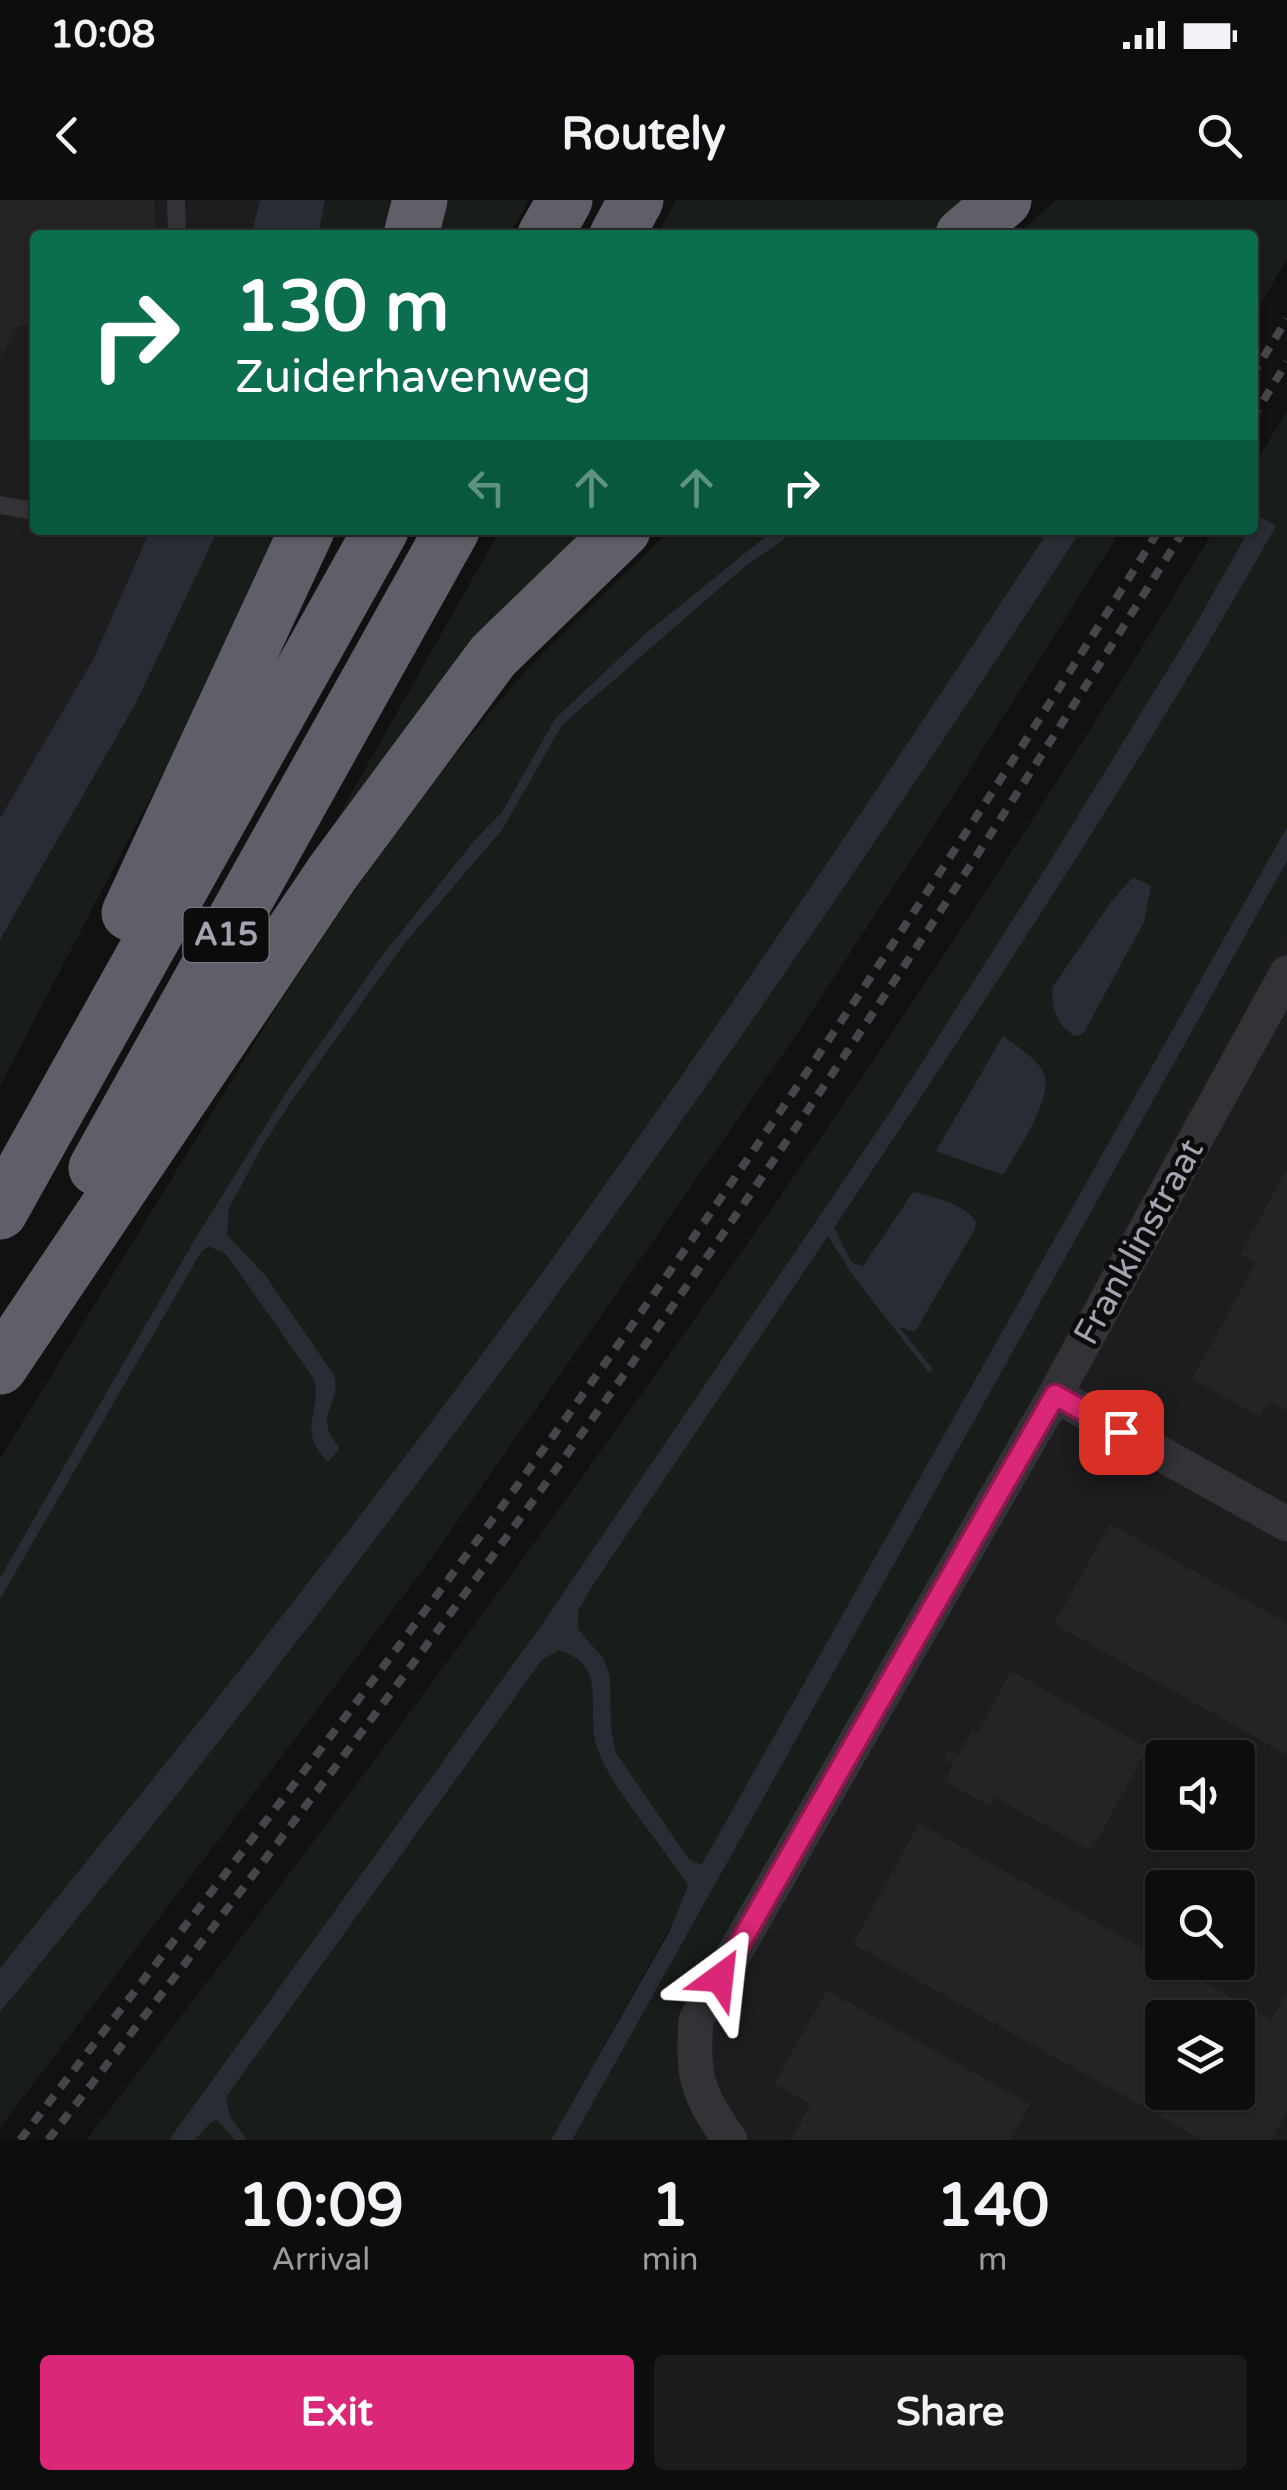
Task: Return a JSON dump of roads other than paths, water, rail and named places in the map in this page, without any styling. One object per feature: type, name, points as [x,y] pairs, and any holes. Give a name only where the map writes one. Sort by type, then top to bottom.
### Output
[{"type":"highway","points":[[412,230],[420,200]]},
{"type":"highway","points":[[548,230],[565,200]]},
{"type":"highway","points":[[620,230],[636,200]]},
{"type":"highway","points":[[969,230],[1004,200]]},
{"type":"highway","name":"A15","points":[[0,1192],[304,535]]},
{"type":"highway","name":"A15","points":[[0,1212],[377,535]]},
{"type":"highway","name":"A15","points":[[0,1341],[449,535]]},
{"type":"highway","name":"A15","points":[[0,1367],[333,872],[493,656],[618,535]]},
{"type":"street","name":"Franklinstraat","points":[[730,2140],[708,2107],[693,2066],[696,2020],[1055,1395],[1287,973]]},
{"type":"street","points":[[1055,1395],[1287,1524]]},
{"type":"lane","points":[[176,200],[178,230]]},
{"type":"lane","points":[[0,506],[30,510]]},
{"type":"railway","points":[[1258,366],[1287,319]]},
{"type":"railway","points":[[1258,409],[1287,362]]},
{"type":"railway","points":[[20,2140],[409,1632],[617,1347],[855,1001],[1156,535]]},
{"type":"railway","points":[[48,2140],[350,1747],[643,1348],[920,943],[1181,535]]}]
